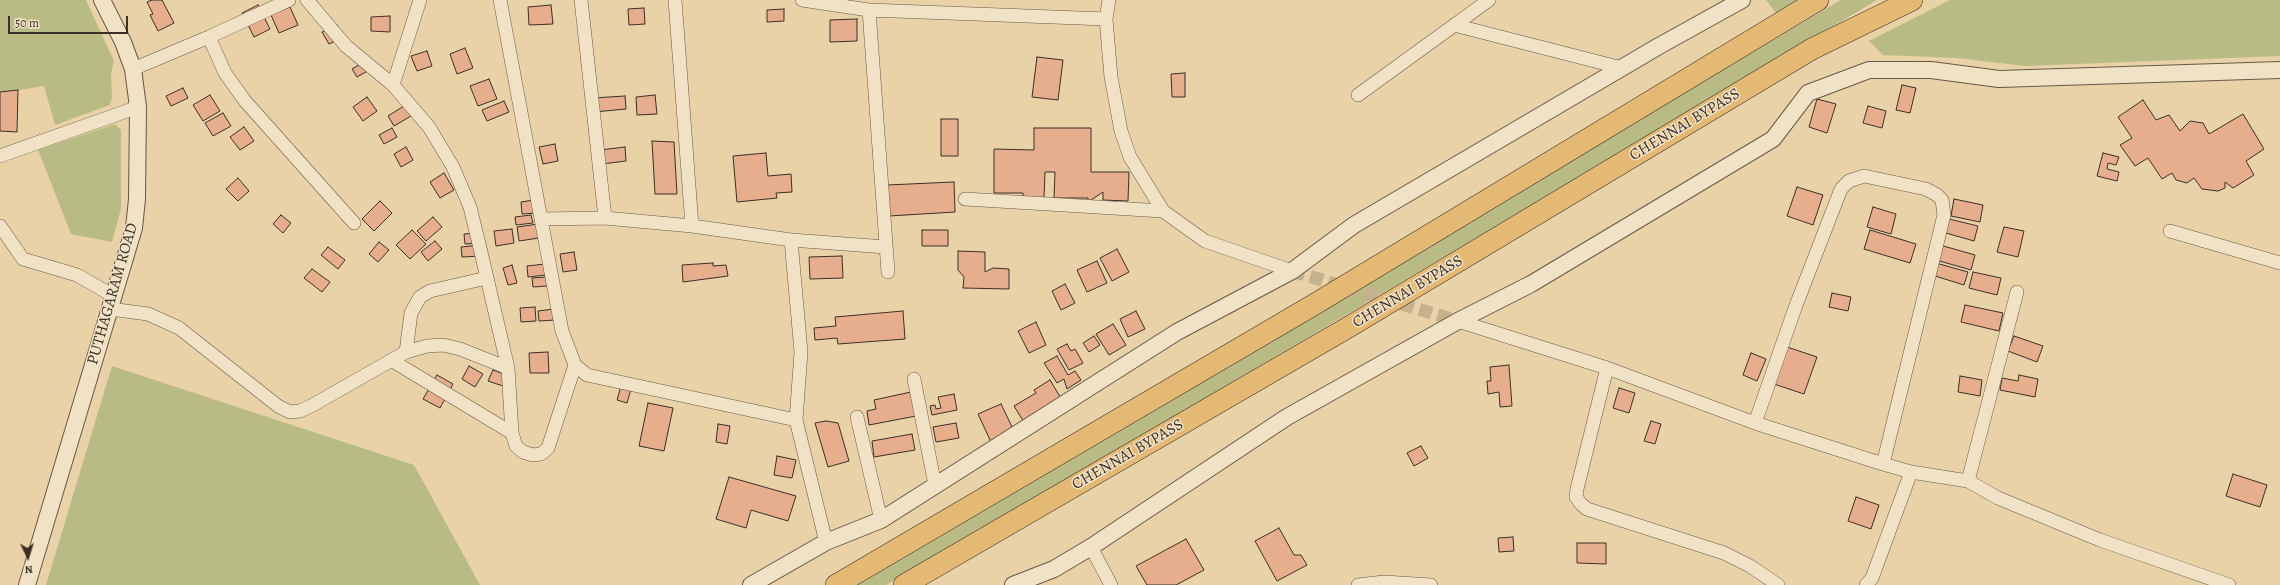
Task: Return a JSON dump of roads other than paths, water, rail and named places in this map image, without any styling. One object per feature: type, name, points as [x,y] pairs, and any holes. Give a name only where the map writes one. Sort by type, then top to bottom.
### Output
[{"type":"highway","points":[[836,585],[1315,304],[1818,0]]},
{"type":"highway","name":"CHENNAI BYPASS","points":[[904,585],[1353,324],[1812,49],[1912,0]]},
{"type":"street","name":"PUTHAGARAM ROAD","points":[[27,585],[135,220],[138,199],[138,107],[133,69],[123,42],[102,0]]},
{"type":"street","points":[[133,69],[209,38],[288,0]]},
{"type":"street","points":[[307,0],[346,46],[393,85],[429,127],[453,167],[470,207],[508,368],[512,433],[516,446],[523,452],[533,455],[541,454],[548,448],[574,366],[562,331],[500,0]]},
{"type":"street","points":[[393,85],[420,0]]},
{"type":"street","points":[[581,0],[604,218]]},
{"type":"street","points":[[675,0],[692,226]]},
{"type":"street","points":[[802,0],[869,10],[1106,19]]},
{"type":"street","points":[[1109,0],[1106,19],[1111,77],[1121,131],[1130,157],[1163,211],[1205,241],[1292,271]]},
{"type":"street","points":[[1358,95],[1489,0]]},
{"type":"street","points":[[751,585],[826,542],[881,520],[1177,332],[1292,271],[1354,226],[1622,68],[1742,0]]},
{"type":"street","points":[[869,10],[888,272]]},
{"type":"street","points":[[1454,26],[1622,68]]},
{"type":"street","points":[[209,38],[225,74],[245,101],[354,224]]},
{"type":"street","points":[[1013,585],[1054,569],[1091,547],[1287,417],[1458,321],[1531,284],[1773,140],[1808,93],[1869,70],[1931,70],[1999,79],[2280,70]]},
{"type":"street","points":[[0,156],[138,107]]},
{"type":"street","points":[[1755,423],[1795,308],[1841,189],[1849,181],[1864,176],[1926,189],[1937,195],[1942,200],[1944,215],[1883,464]]},
{"type":"street","points":[[965,199],[1163,211]]},
{"type":"street","points":[[541,219],[604,218],[692,226],[791,240],[886,247]]},
{"type":"street","points":[[0,226],[22,259],[77,275],[111,302],[148,314],[179,328],[278,406],[290,412],[300,411],[311,406],[406,352],[427,346],[443,345],[460,349],[508,368]]},
{"type":"street","points":[[2170,232],[2280,263]]},
{"type":"street","points":[[791,240],[801,352],[796,420],[826,542]]},
{"type":"street","points":[[406,352],[411,313],[420,297],[430,291],[487,278]]},
{"type":"street","points":[[1968,481],[2017,292]]},
{"type":"street","points":[[1458,321],[1607,368],[1755,423],[1883,464],[1911,472],[1968,481],[1998,498],[2100,540],[2229,585]]},
{"type":"street","points":[[391,360],[512,433]]},
{"type":"street","points":[[574,366],[588,375],[599,378],[796,420]]},
{"type":"street","points":[[1607,368],[1577,489],[1576,497],[1581,504],[1587,509],[1724,553],[1750,566],[1778,585]]},
{"type":"street","points":[[914,379],[935,485]]},
{"type":"street","points":[[856,417],[881,520]]},
{"type":"street","points":[[1866,585],[1872,578],[1911,472]]},
{"type":"street","points":[[1091,547],[1111,585]]},
{"type":"street","points":[[1358,585],[1384,582],[1431,585]]},
{"type":"tunnel","points":[[1292,271],[1458,321]]}]
